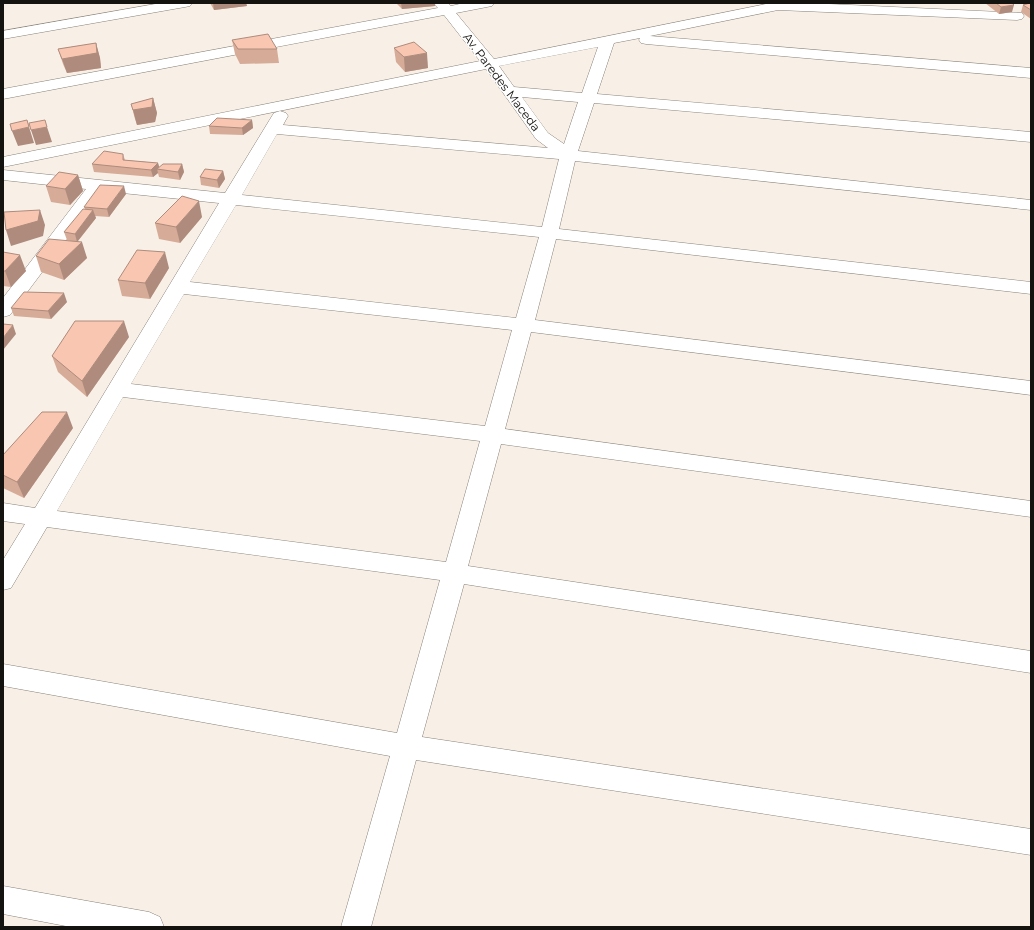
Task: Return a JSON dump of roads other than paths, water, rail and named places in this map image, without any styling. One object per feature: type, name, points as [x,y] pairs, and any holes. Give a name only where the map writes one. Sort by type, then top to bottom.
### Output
[{"type":"street","points":[[3,35],[185,3]]},
{"type":"street","points":[[3,94],[444,7],[487,3]]},
{"type":"street","points":[[3,162],[287,104],[614,40],[785,4],[1017,16]]},
{"type":"street","name":"Av. Paredes Maceda","points":[[444,7],[490,64],[542,136],[568,155]]},
{"type":"street","points":[[614,40],[1031,72]]},
{"type":"street","points":[[356,927],[524,325],[568,155],[589,98],[614,40]]},
{"type":"street","points":[[509,91],[1031,136]]},
{"type":"street","points":[[3,581],[287,104]]},
{"type":"street","points":[[273,128],[568,155],[1031,204]]},
{"type":"street","points":[[3,175],[549,233],[1031,288]]},
{"type":"street","points":[[3,311],[98,185]]},
{"type":"street","points":[[178,287],[524,325],[1031,388]]},
{"type":"street","points":[[118,389],[493,435],[1031,509]]},
{"type":"street","points":[[3,512],[455,573],[1031,662]]},
{"type":"street","points":[[3,675],[407,747],[1031,842]]},
{"type":"street","points":[[3,900],[150,927]]}]
